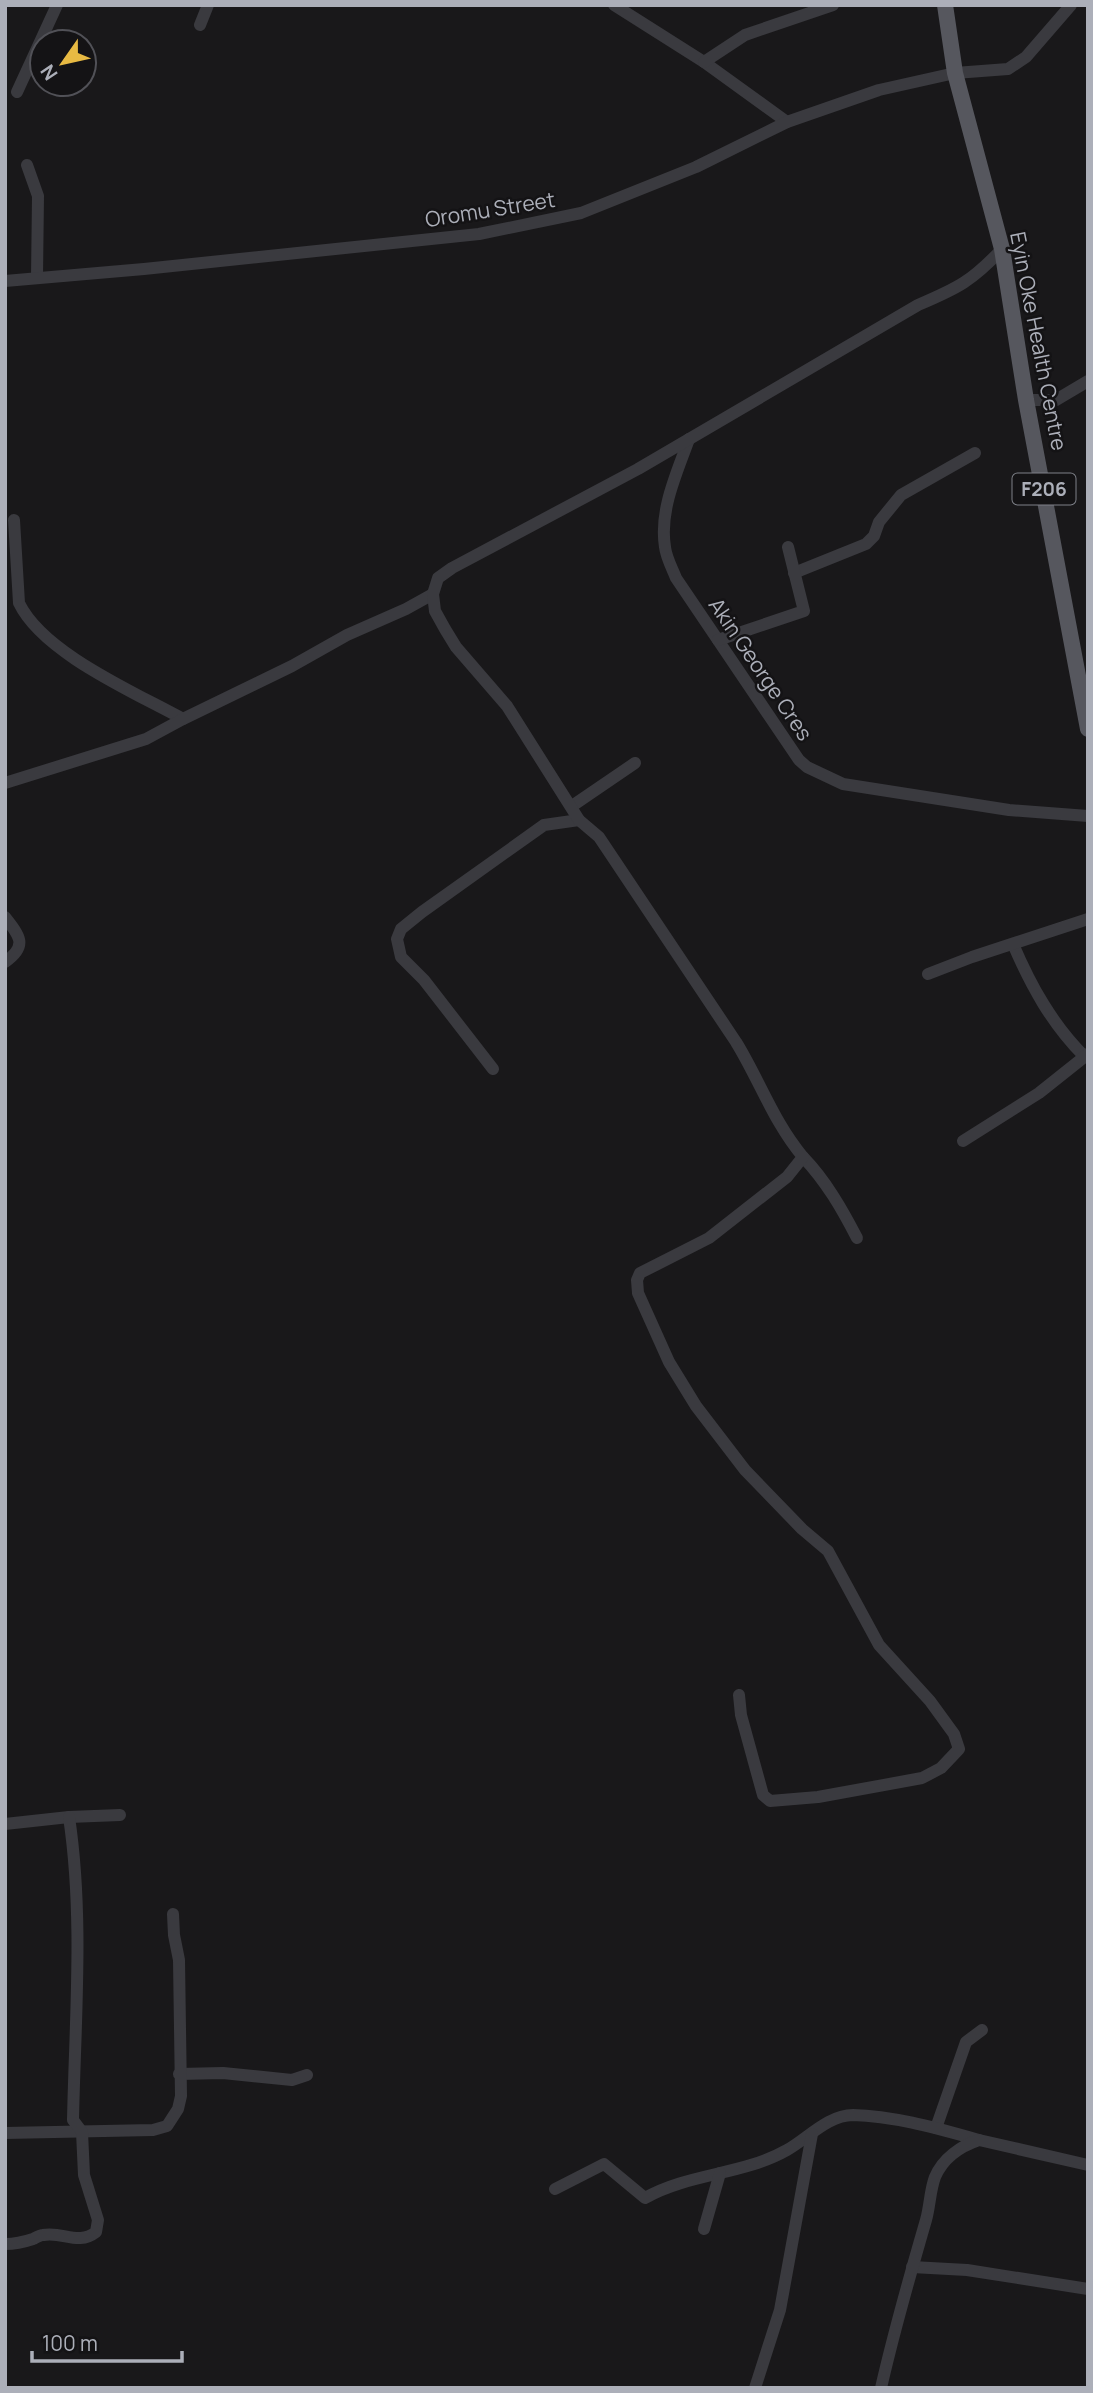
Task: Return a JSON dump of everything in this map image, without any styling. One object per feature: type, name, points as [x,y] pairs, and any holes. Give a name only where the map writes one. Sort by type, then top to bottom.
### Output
[{"type":"main road","name":"Eyin Oke Health Centre","points":[[945,5],[955,73],[1002,248],[1026,400],[1040,461],[1088,729]]},
{"type":"street","points":[[18,92],[57,5]]},
{"type":"street","points":[[200,25],[208,5]]},
{"type":"street","points":[[614,5],[704,62],[787,122]]},
{"type":"street","points":[[704,62],[745,35],[833,5]]},
{"type":"street","name":"Oromu Street","points":[[5,281],[479,234],[581,213],[696,167],[787,122],[878,90],[955,73],[1008,69],[1026,57],[1071,5]]},
{"type":"street","points":[[27,165],[38,196],[37,277]]},
{"type":"street","points":[[857,1238],[839,1203],[816,1171],[786,1137],[736,1042],[599,837],[579,820],[507,706],[456,647],[435,611],[433,594],[438,578],[452,568],[638,469],[918,305],[962,286],[982,270],[1002,248]]},
{"type":"street","points":[[1026,400],[1056,400],[1088,381]]},
{"type":"street","name":"Akin George Cres","points":[[689,439],[663,524],[665,550],[676,578],[799,760],[807,767],[843,784],[1009,810],[1088,816]]},
{"type":"street","points":[[794,573],[866,544],[874,536],[879,522],[901,495],[975,453]]},
{"type":"street","points":[[14,520],[19,603],[24,614],[37,629],[72,656],[183,719]]},
{"type":"street","points":[[718,640],[804,611],[788,547]]},
{"type":"street","points":[[5,783],[146,739],[292,666],[347,635],[406,610],[433,594]]},
{"type":"street","points":[[572,806],[635,763]]},
{"type":"street","points":[[493,1069],[424,980],[401,957],[397,939],[401,929],[422,912],[544,825],[579,820]]},
{"type":"street","points":[[5,917],[19,933],[20,945],[16,955],[5,962]]},
{"type":"street","points":[[929,974],[1088,919]]},
{"type":"street","points":[[963,1140],[1039,1093],[1086,1055],[1067,1039],[1043,1006],[1013,944]]},
{"type":"street","points":[[739,1695],[741,1715],[759,1783],[763,1795],[770,1801],[818,1797],[922,1778],[941,1768],[959,1749],[954,1734],[930,1701],[879,1645],[828,1551],[802,1529],[745,1470],[696,1406],[669,1362],[638,1293],[637,1280],[640,1273],[709,1238],[787,1177],[803,1157]]},
{"type":"street","points":[[5,1824],[120,1815]]},
{"type":"street","points":[[5,2244],[42,2235],[89,2238],[96,2232],[98,2220],[84,2175],[82,2132],[73,2120],[77,1951],[75,1857],[69,1817]]},
{"type":"street","points":[[5,2133],[153,2130],[167,2126],[178,2109],[181,2096],[179,1960],[173,1914]]},
{"type":"street","points":[[936,2128],[966,2042],[982,2029]]},
{"type":"street","points":[[179,2074],[223,2073],[292,2080],[307,2074]]},
{"type":"street","points":[[555,2189],[604,2164],[645,2197],[665,2186],[720,2173],[786,2151],[826,2124],[850,2115],[936,2128],[1088,2165]]},
{"type":"street","points":[[755,2388],[780,2310],[811,2134]]},
{"type":"street","points":[[881,2388],[928,2213],[935,2177],[948,2158],[962,2146],[979,2140]]},
{"type":"street","points":[[704,2228],[720,2173]]},
{"type":"street","points":[[912,2267],[967,2270],[1088,2289]]}]
